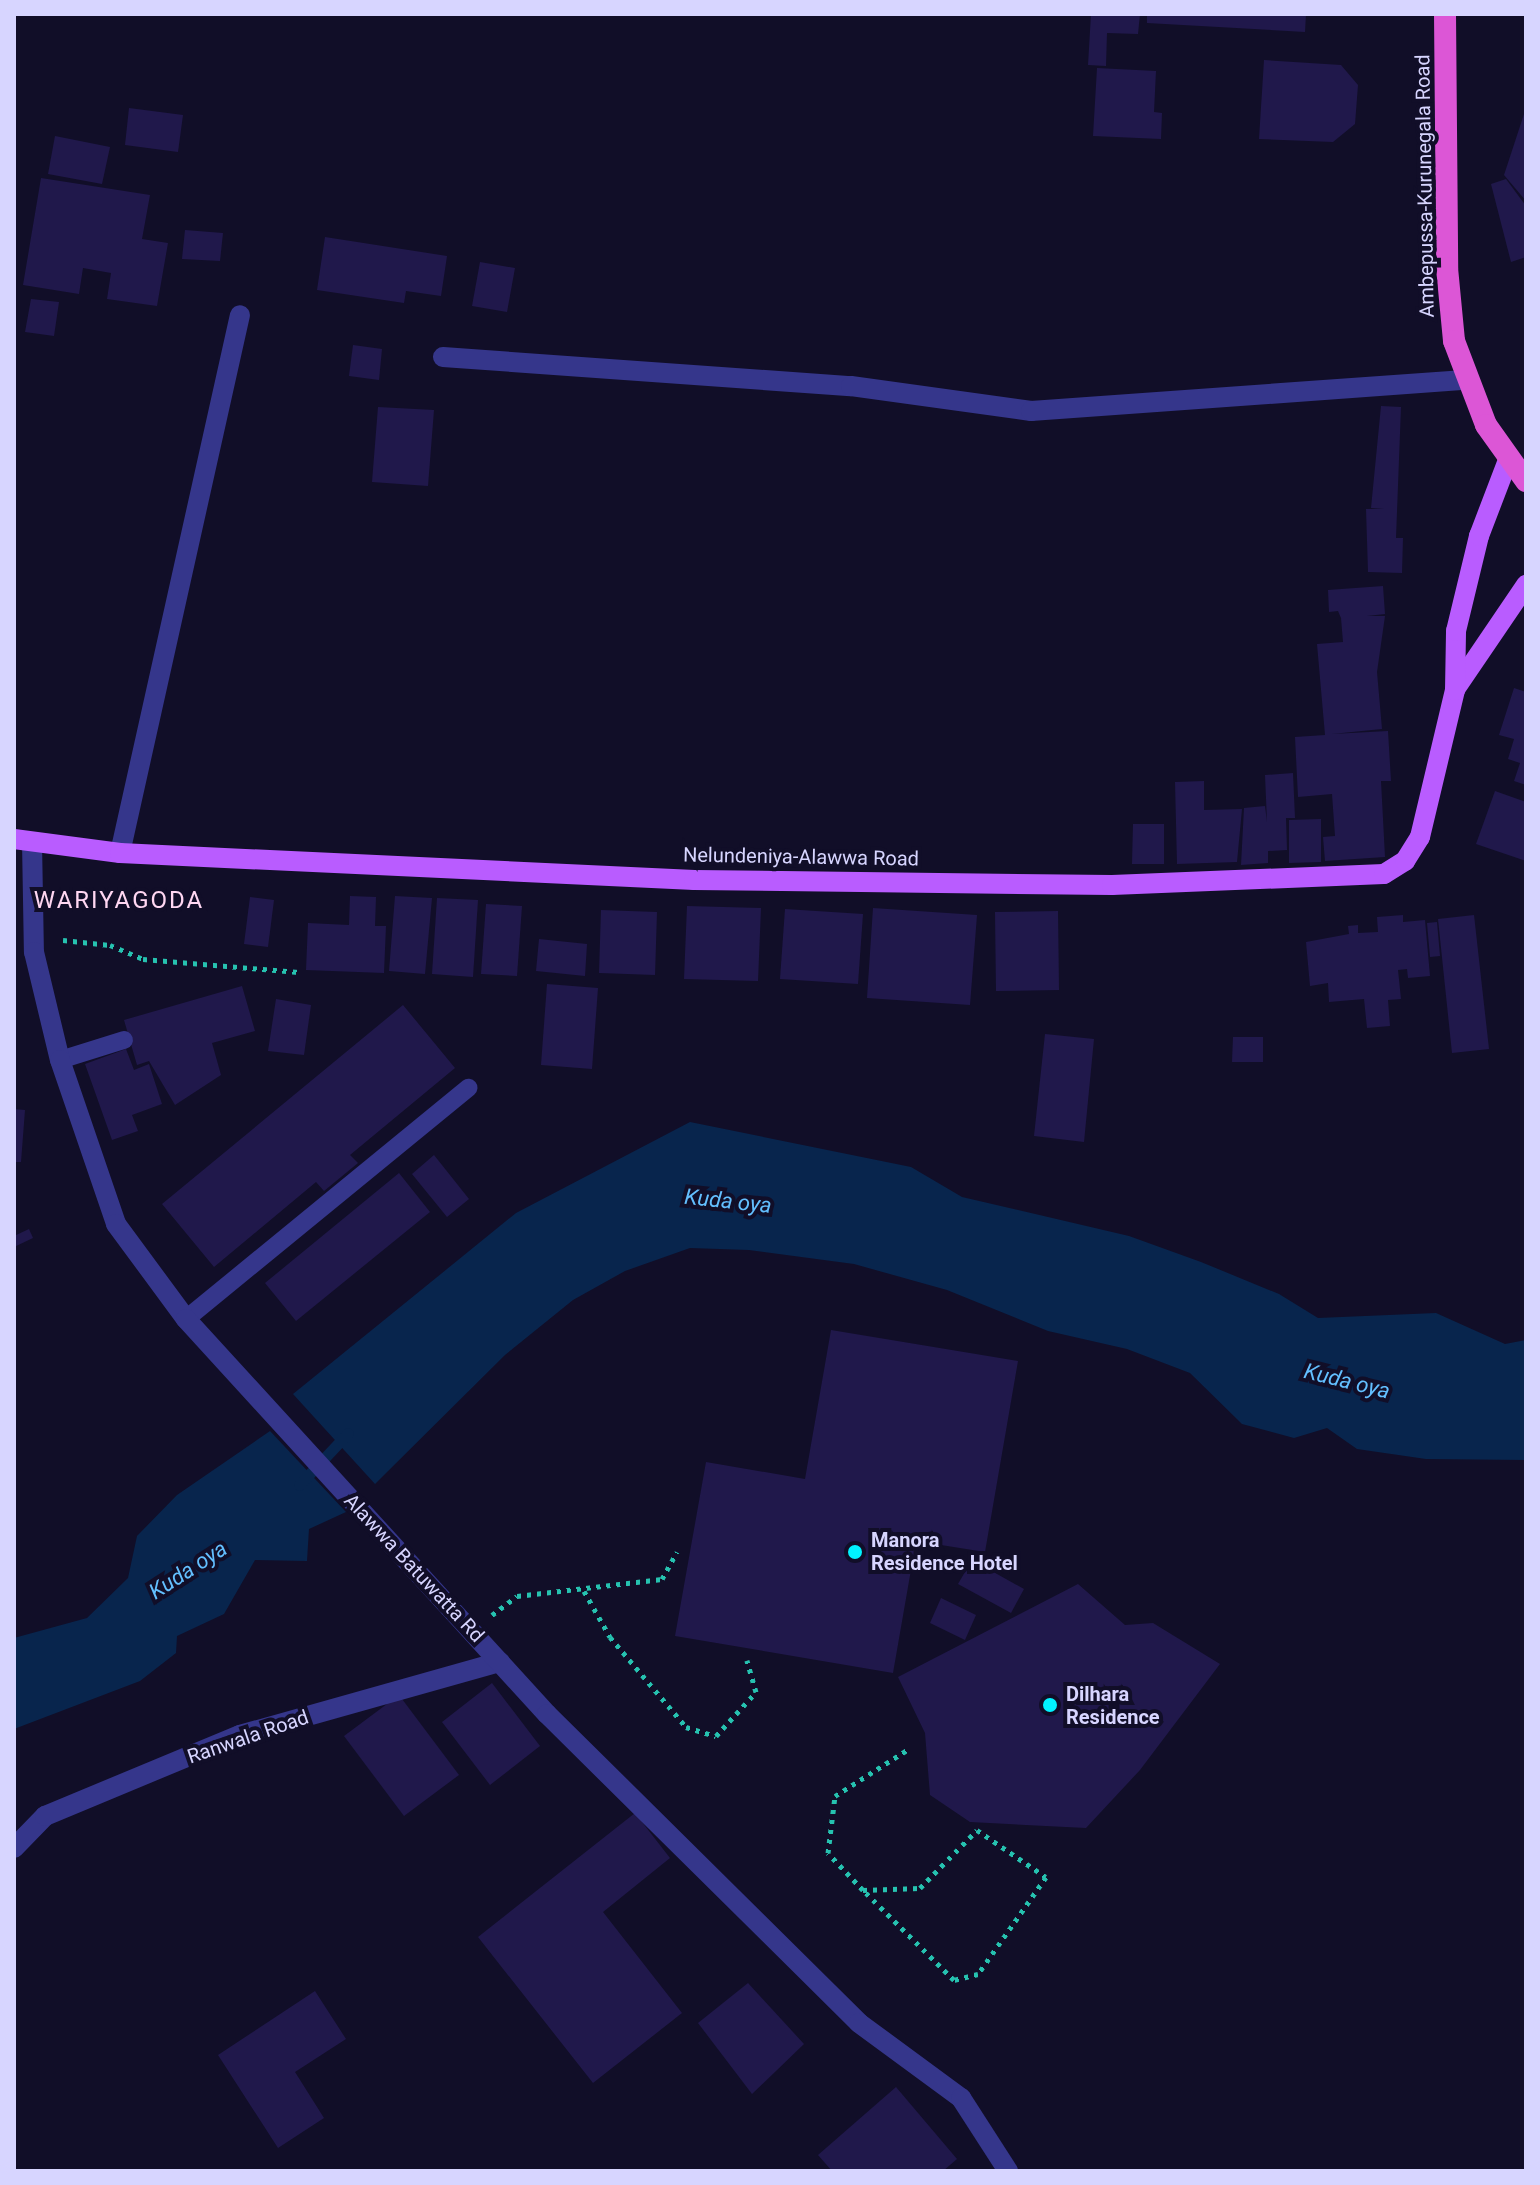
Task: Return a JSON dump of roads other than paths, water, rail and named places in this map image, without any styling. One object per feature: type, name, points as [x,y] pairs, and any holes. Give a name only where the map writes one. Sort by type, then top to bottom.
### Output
[{"type":"highway","name":"Ambepussa-Kurunegala Road","points":[[1445,14],[1447,268],[1454,341],[1465,380],[1508,460],[1526,481]]},
{"type":"main road","name":"Nelundeniya-Alawwa Road","points":[[23,841],[120,853],[694,880],[1112,885],[1362,878],[1384,874],[1405,861],[1420,837],[1455,690],[1456,631],[1479,536],[1508,460]]},
{"type":"main road","name":"Nelundeniya-Alawwa Road","points":[[1455,690],[1526,585]]},
{"type":"street","points":[[120,853],[240,315]]},
{"type":"street","points":[[443,357],[851,386],[1031,411],[1465,380]]},
{"type":"street","name":"Alawwa Batuwatta Rd","points":[[23,841],[34,937],[60,1060],[116,1224],[186,1319],[500,1662],[859,2023],[961,2098],[1008,2171]]},
{"type":"street","name":"Ranwala Road","points":[[14,1848],[45,1816],[240,1735],[500,1662]]},
{"type":"lane","points":[[60,1060],[124,1040]]},
{"type":"lane","points":[[186,1319],[468,1088]]},
{"type":"water","points":[[690,1122],[911,1167],[962,1197],[1129,1236],[1201,1262],[1279,1294],[1318,1318],[1436,1313],[1505,1344],[1526,1340],[1526,1460],[1426,1459],[1357,1449],[1327,1428],[1294,1438],[1242,1424],[1190,1373],[1127,1349],[1048,1331],[947,1290],[854,1264],[749,1250],[690,1248],[625,1271],[573,1300],[505,1355],[375,1484],[293,1394],[516,1213]]},
{"type":"water","points":[[270,1431],[346,1512],[309,1529],[307,1561],[255,1560],[224,1614],[177,1636],[176,1653],[140,1681],[14,1729],[14,1638],[87,1618],[128,1578],[137,1536],[177,1495]]},
{"type":"waterway","name":"Kuda oya","points":[[299,1485],[348,1433]]},
{"type":"place","name":"Manora Residence Hotel","points":[[855,1552]]},
{"type":"place","name":"Dilhara Residence","points":[[1050,1705]]},
{"type":"district","name":"WARIYAGODA","points":[[119,901]]}]
